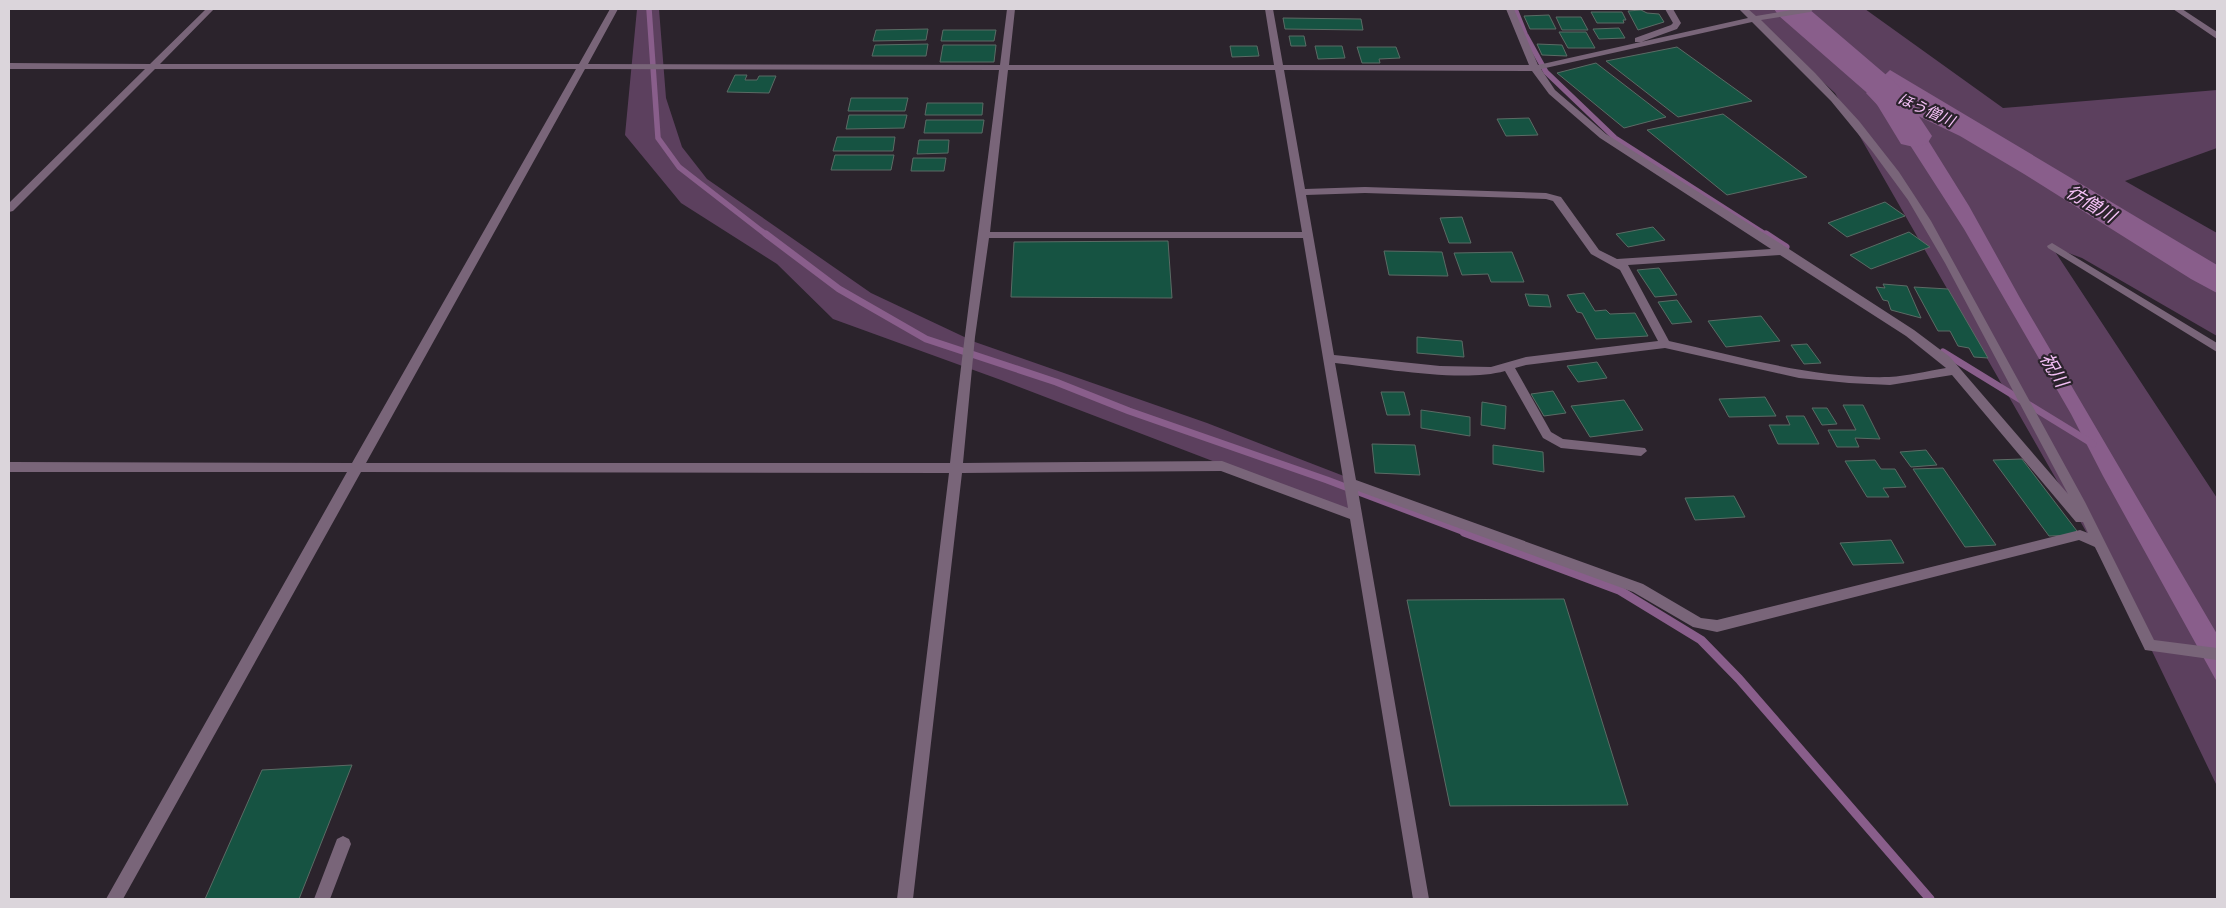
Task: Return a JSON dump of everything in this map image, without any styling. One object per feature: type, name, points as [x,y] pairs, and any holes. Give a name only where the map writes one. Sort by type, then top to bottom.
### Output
[{"type":"street","points":[[9,209],[210,9]]},
{"type":"street","points":[[114,899],[614,9]]},
{"type":"street","points":[[905,899],[956,468],[969,337],[984,235],[1010,9]]},
{"type":"street","points":[[1269,9],[1421,899]]},
{"type":"street","points":[[1510,9],[1552,92],[1603,136],[1785,251],[1910,333],[1946,360],[2096,538]]},
{"type":"street","points":[[1614,51],[1622,45],[1674,27],[1677,23],[1669,9]]},
{"type":"street","points":[[1743,9],[1836,101],[1876,149],[1913,200],[1947,257],[2096,538],[2150,646],[2217,654]]},
{"type":"street","points":[[9,66],[1541,67],[1754,19],[1810,9]]},
{"type":"street","points":[[2177,9],[2217,36]]},
{"type":"street","points":[[1300,192],[1365,190],[1546,196],[1557,199],[1595,252],[1624,268],[1665,344]]},
{"type":"street","points":[[984,235],[1308,235]]},
{"type":"street","points":[[2052,246],[2217,348]]},
{"type":"street","points":[[1614,263],[1785,251]]},
{"type":"street","points":[[1329,358],[1440,370],[1492,371],[1526,361],[1665,344],[1799,374],[1849,379],[1890,381],[1956,370]]},
{"type":"street","points":[[1508,366],[1547,435],[1561,443],[1641,452]]},
{"type":"street","points":[[9,467],[956,468],[1222,466],[1356,516]]},
{"type":"street","points":[[1350,483],[1638,588],[1698,623],[1717,626],[2080,535],[2096,538]]},
{"type":"street","points":[[322,899],[343,844]]},
{"type":"shaded area","points":[[637,9],[659,9],[666,98],[682,147],[707,179],[871,293],[975,342],[1207,423],[1349,478],[1356,516],[1001,380],[833,319],[777,264],[681,203],[625,135]]},
{"type":"shaded area","points":[[1744,9],[1865,9],[2003,108],[2217,90],[2217,148],[2125,181],[2217,233],[2217,336],[2082,258],[2052,247],[2217,498],[2217,786],[2139,624],[1835,93]]},
{"type":"water","points":[[1776,9],[1797,9],[1825,52]]},
{"type":"water","points":[[1890,70],[2217,265],[2217,293],[2191,279],[1960,136],[1918,116],[1916,121],[1969,206],[2020,298],[2217,634],[2217,682],[2103,476],[2071,414],[1964,229],[1899,128],[1866,93]]},
{"type":"building","points":[[1641,10],[1647,13],[1659,14],[1664,22],[1638,30],[1628,11]]},
{"type":"building","points":[[1591,12],[1622,12],[1626,20],[1623,20],[1624,23],[1597,23]]},
{"type":"building","points":[[1549,15],[1556,29],[1530,29],[1524,16]]},
{"type":"building","points":[[1556,17],[1581,17],[1588,30],[1562,30]]},
{"type":"building","points":[[1283,18],[1361,19],[1363,30],[1285,29]]},
{"type":"building","points":[[1619,28],[1625,38],[1599,39],[1593,29]]},
{"type":"building","points":[[928,29],[926,40],[873,41],[876,30]]},
{"type":"building","points":[[943,30],[996,30],[994,41],[941,41]]},
{"type":"building","points":[[1559,32],[1586,32],[1595,48],[1568,48]]},
{"type":"building","points":[[1289,36],[1304,36],[1306,46],[1291,46]]},
{"type":"building","points":[[928,44],[926,56],[872,56],[875,45]]},
{"type":"building","points":[[1537,44],[1562,45],[1567,56],[1542,55]]},
{"type":"building","points":[[943,45],[996,45],[994,62],[940,62]]},
{"type":"building","points":[[1230,46],[1257,46],[1259,56],[1232,57]]},
{"type":"building","points":[[1315,46],[1342,46],[1345,58],[1318,59]]},
{"type":"building","points":[[1357,47],[1396,47],[1400,58],[1379,59],[1380,63],[1362,63]]},
{"type":"building","points":[[1677,47],[1752,101],[1678,117],[1606,61]]},
{"type":"building","points":[[1596,63],[1666,117],[1624,128],[1557,73]]},
{"type":"building","points":[[735,75],[747,75],[745,80],[757,80],[759,76],[776,76],[769,93],[727,92]]},
{"type":"building","points":[[851,98],[908,98],[905,111],[848,111]]},
{"type":"building","points":[[927,103],[983,103],[982,115],[925,115]]},
{"type":"building","points":[[1723,114],[1807,177],[1727,195],[1647,130]]},
{"type":"building","points":[[849,115],[907,115],[904,128],[846,129]]},
{"type":"building","points":[[1529,118],[1538,135],[1506,136],[1497,119]]},
{"type":"building","points":[[926,120],[984,120],[982,133],[924,133]]},
{"type":"building","points":[[837,137],[895,137],[893,151],[833,151]]},
{"type":"building","points":[[919,140],[949,140],[948,153],[917,154]]},
{"type":"building","points":[[835,155],[894,155],[891,170],[831,170]]},
{"type":"building","points":[[913,158],[946,158],[944,171],[911,171]]},
{"type":"building","points":[[1885,202],[1905,216],[1847,237],[1828,223]]},
{"type":"building","points":[[1462,217],[1471,243],[1449,243],[1440,218]]},
{"type":"building","points":[[1653,227],[1665,240],[1628,247],[1616,234]]},
{"type":"building","points":[[1909,232],[1930,247],[1871,269],[1850,255]]},
{"type":"building","points":[[1168,241],[1172,298],[1011,297],[1014,242]]},
{"type":"building","points":[[1384,251],[1442,252],[1448,276],[1389,275]]},
{"type":"building","points":[[1512,252],[1524,282],[1491,282],[1488,274],[1462,275],[1454,253]]},
{"type":"building","points":[[1659,268],[1677,295],[1655,297],[1637,270]]},
{"type":"building","points":[[1883,284],[1907,286],[1921,318],[1891,310],[1888,301],[1883,300],[1876,287],[1885,288]]},
{"type":"building","points":[[1914,287],[1948,289],[1988,358],[1974,357],[1969,348],[1958,346],[1950,331],[1938,331]]},
{"type":"building","points":[[1584,293],[1595,311],[1606,310],[1610,314],[1635,313],[1648,336],[1596,339],[1582,313],[1577,312],[1567,295]]},
{"type":"building","points":[[1525,294],[1548,295],[1551,307],[1529,306]]},
{"type":"building","points":[[1677,300],[1692,322],[1672,324],[1658,302]]},
{"type":"building","points":[[1761,316],[1780,341],[1726,347],[1708,321]]},
{"type":"building","points":[[1417,337],[1462,341],[1464,357],[1417,353]]},
{"type":"building","points":[[1807,344],[1821,363],[1804,364],[1791,345]]},
{"type":"building","points":[[1597,362],[1607,378],[1578,382],[1567,366]]},
{"type":"building","points":[[1553,391],[1566,413],[1544,416],[1531,394]]},
{"type":"building","points":[[1381,392],[1404,392],[1410,415],[1387,415]]},
{"type":"building","points":[[1765,397],[1776,416],[1729,417],[1719,399]]},
{"type":"building","points":[[1624,400],[1643,430],[1590,437],[1571,406]]},
{"type":"building","points":[[1482,402],[1506,406],[1505,429],[1481,425]]},
{"type":"building","points":[[1843,405],[1863,405],[1880,439],[1855,438],[1859,447],[1837,447],[1828,430],[1856,430]]},
{"type":"building","points":[[1812,408],[1827,408],[1837,424],[1822,425]]},
{"type":"building","points":[[1421,410],[1470,417],[1470,436],[1421,428]]},
{"type":"building","points":[[1786,416],[1804,416],[1819,444],[1778,444],[1769,425],[1790,425]]},
{"type":"building","points":[[1372,444],[1415,445],[1420,475],[1375,473]]},
{"type":"building","points":[[1493,445],[1543,452],[1544,472],[1493,464]]},
{"type":"building","points":[[1926,450],[1937,465],[1911,467],[1900,452]]},
{"type":"building","points":[[2022,459],[2080,535],[2049,536],[1993,460]]},
{"type":"building","points":[[1875,460],[1881,469],[1895,469],[1906,487],[1883,488],[1889,497],[1867,497],[1845,461]]},
{"type":"building","points":[[1943,468],[1996,545],[1965,547],[1913,469]]},
{"type":"building","points":[[1734,496],[1745,517],[1695,520],[1685,498]]},
{"type":"building","points":[[1891,540],[1904,563],[1853,565],[1840,543]]},
{"type":"building","points":[[1564,599],[1628,805],[1450,806],[1407,600]]},
{"type":"building","points":[[352,765],[299,899],[205,899],[262,770]]},
{"type":"waterway","points":[[649,9],[658,138],[679,167],[768,236]]},
{"type":"waterway","points":[[1515,9],[1525,34],[1546,72],[1615,138],[1768,236]]},
{"type":"waterway","name":"彷僧川","points":[[1790,9],[1886,92],[1914,136]]},
{"type":"waterway","points":[[766,234],[839,289],[926,339],[1056,382],[1129,411],[1327,480],[1467,533]]},
{"type":"waterway","points":[[1766,234],[1786,247]]},
{"type":"waterway","points":[[1943,352],[2093,444]]},
{"type":"waterway","points":[[1464,532],[1619,590],[1701,640],[1739,679],[1930,899]]},
{"type":"water label","name":"ほう僧川","points":[[1926,110]]},
{"type":"water label","name":"祝川","points":[[2054,370]]}]
